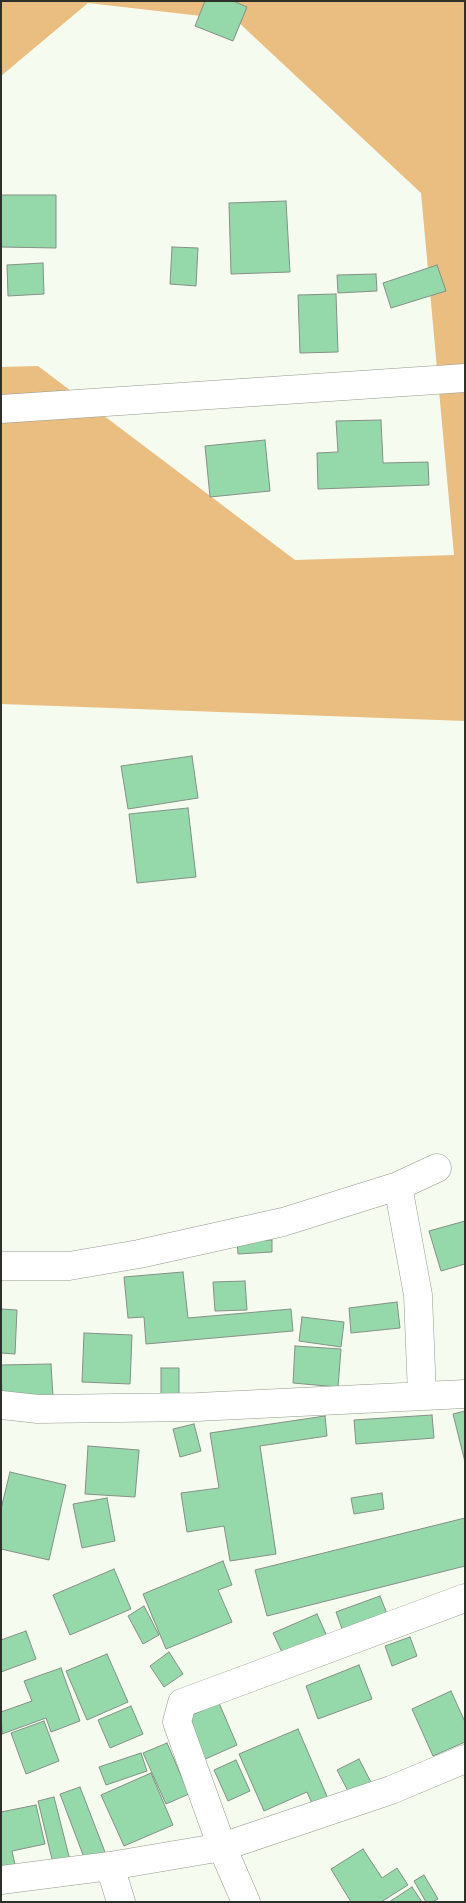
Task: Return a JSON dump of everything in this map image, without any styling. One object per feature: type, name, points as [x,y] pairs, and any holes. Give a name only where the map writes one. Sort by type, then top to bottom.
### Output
[{"type":"street","points":[[1,409],[465,378]]},
{"type":"street","points":[[1,1266],[69,1266],[140,1254],[283,1222],[398,1186],[437,1168]]},
{"type":"street","points":[[398,1186],[418,1294],[422,1395]]},
{"type":"street","points":[[1,1405],[38,1409],[197,1407],[465,1394]]},
{"type":"street","points":[[246,1902],[222,1848],[176,1722],[182,1703],[465,1598]]},
{"type":"street","points":[[1,1880],[110,1866],[222,1848],[391,1790],[465,1759]]},
{"type":"street","points":[[110,1866],[121,1902]]},
{"type":"shaded area","points":[[1,1],[465,1],[465,721],[1,704],[1,367],[38,366],[295,560],[454,555],[421,193],[236,20],[88,3],[1,76]]},
{"type":"building","points":[[205,1],[233,1],[247,7],[233,41],[195,26]]},
{"type":"building","points":[[1,195],[56,195],[56,248],[1,247]]},
{"type":"building","points":[[286,201],[290,272],[231,274],[229,203]]},
{"type":"building","points":[[172,247],[198,248],[196,286],[170,284]]},
{"type":"building","points":[[43,263],[44,294],[8,296],[7,265]]},
{"type":"building","points":[[437,265],[446,291],[391,308],[383,283]]},
{"type":"building","points":[[376,274],[377,291],[338,293],[337,275]]},
{"type":"building","points":[[336,294],[338,352],[300,353],[298,295]]},
{"type":"building","points":[[381,420],[383,463],[428,462],[429,485],[318,489],[317,453],[338,452],[336,421]]},
{"type":"building","points":[[265,440],[270,491],[210,497],[205,446]]},
{"type":"building","points":[[192,756],[198,798],[128,809],[121,766]]},
{"type":"building","points":[[188,808],[196,877],[137,883],[129,814]]},
{"type":"building","points":[[465,1221],[465,1264],[441,1271],[429,1231]]},
{"type":"building","points":[[272,1240],[272,1252],[238,1254],[237,1241]]},
{"type":"building","points":[[183,1272],[188,1318],[291,1309],[293,1331],[146,1344],[144,1317],[128,1318],[124,1277]]},
{"type":"building","points":[[245,1281],[247,1310],[215,1311],[213,1282]]},
{"type":"building","points":[[397,1302],[400,1328],[351,1333],[349,1308]]},
{"type":"building","points":[[1,1309],[17,1310],[15,1354],[1,1353]]},
{"type":"building","points":[[302,1317],[344,1322],[341,1347],[299,1341]]},
{"type":"building","points":[[84,1333],[132,1335],[130,1384],[82,1382]]},
{"type":"building","points":[[295,1346],[341,1349],[338,1387],[293,1383]]},
{"type":"building","points":[[51,1364],[53,1397],[2,1399],[1,1365]]},
{"type":"building","points":[[161,1368],[179,1368],[179,1399],[161,1399]]},
{"type":"building","points":[[465,1411],[465,1462],[453,1414]]},
{"type":"building","points":[[432,1415],[434,1438],[356,1444],[354,1420]]},
{"type":"building","points":[[325,1416],[327,1436],[260,1446],[276,1554],[230,1561],[224,1526],[187,1532],[181,1493],[219,1488],[210,1433]]},
{"type":"building","points":[[194,1424],[201,1451],[180,1457],[173,1429]]},
{"type":"building","points":[[88,1446],[139,1450],[135,1497],[85,1494]]},
{"type":"building","points":[[10,1472],[66,1485],[49,1560],[1,1549],[1,1509]]},
{"type":"building","points":[[382,1493],[384,1509],[354,1514],[351,1498]]},
{"type":"building","points":[[107,1498],[115,1541],[82,1548],[73,1504]]},
{"type":"building","points":[[465,1518],[465,1566],[267,1616],[255,1570]]},
{"type":"building","points":[[223,1561],[232,1585],[218,1590],[232,1622],[166,1649],[143,1594]]},
{"type":"building","points":[[114,1569],[131,1609],[70,1635],[53,1595]]},
{"type":"building","points":[[380,1596],[391,1624],[346,1640],[336,1612]]},
{"type":"building","points":[[144,1606],[159,1635],[143,1644],[128,1616]]},
{"type":"building","points":[[317,1614],[329,1641],[286,1661],[273,1633]]},
{"type":"building","points":[[26,1631],[36,1659],[1,1672],[1,1640]]},
{"type":"building","points":[[410,1637],[417,1656],[392,1666],[385,1646]]},
{"type":"building","points":[[169,1652],[183,1674],[164,1687],[150,1666]]},
{"type":"building","points":[[107,1654],[128,1702],[87,1720],[66,1671]]},
{"type":"building","points":[[359,1665],[372,1699],[318,1719],[306,1686]]},
{"type":"building","points":[[61,1668],[80,1721],[51,1732],[46,1718],[2,1734],[1,1712],[32,1701],[24,1681]]},
{"type":"building","points":[[451,1691],[465,1722],[465,1742],[433,1756],[412,1709]]},
{"type":"building","points":[[219,1703],[237,1745],[194,1764],[176,1722]]},
{"type":"building","points":[[131,1706],[143,1734],[110,1748],[98,1720]]},
{"type":"building","points":[[44,1721],[59,1761],[26,1774],[11,1733]]},
{"type":"building","points":[[298,1729],[329,1801],[314,1808],[307,1792],[264,1811],[239,1754]]},
{"type":"building","points":[[167,1743],[189,1794],[166,1804],[143,1753]]},
{"type":"building","points":[[141,1753],[147,1771],[106,1785],[99,1767]]},
{"type":"building","points":[[359,1759],[373,1786],[351,1797],[337,1770]]},
{"type":"building","points":[[236,1760],[250,1791],[228,1801],[214,1770]]},
{"type":"building","points":[[151,1773],[173,1825],[124,1846],[101,1795]]},
{"type":"building","points":[[80,1787],[108,1860],[88,1868],[60,1794]]},
{"type":"building","points":[[54,1797],[73,1872],[56,1876],[38,1801]]},
{"type":"building","points":[[36,1805],[45,1844],[12,1851],[18,1878],[1,1882],[1,1812]]},
{"type":"building","points":[[363,1849],[382,1878],[397,1868],[408,1885],[381,1902],[351,1902],[331,1869]]},
{"type":"building","points":[[424,1875],[438,1899],[432,1902],[426,1902],[414,1881]]},
{"type":"building","points":[[412,1887],[422,1902],[389,1902]]}]
